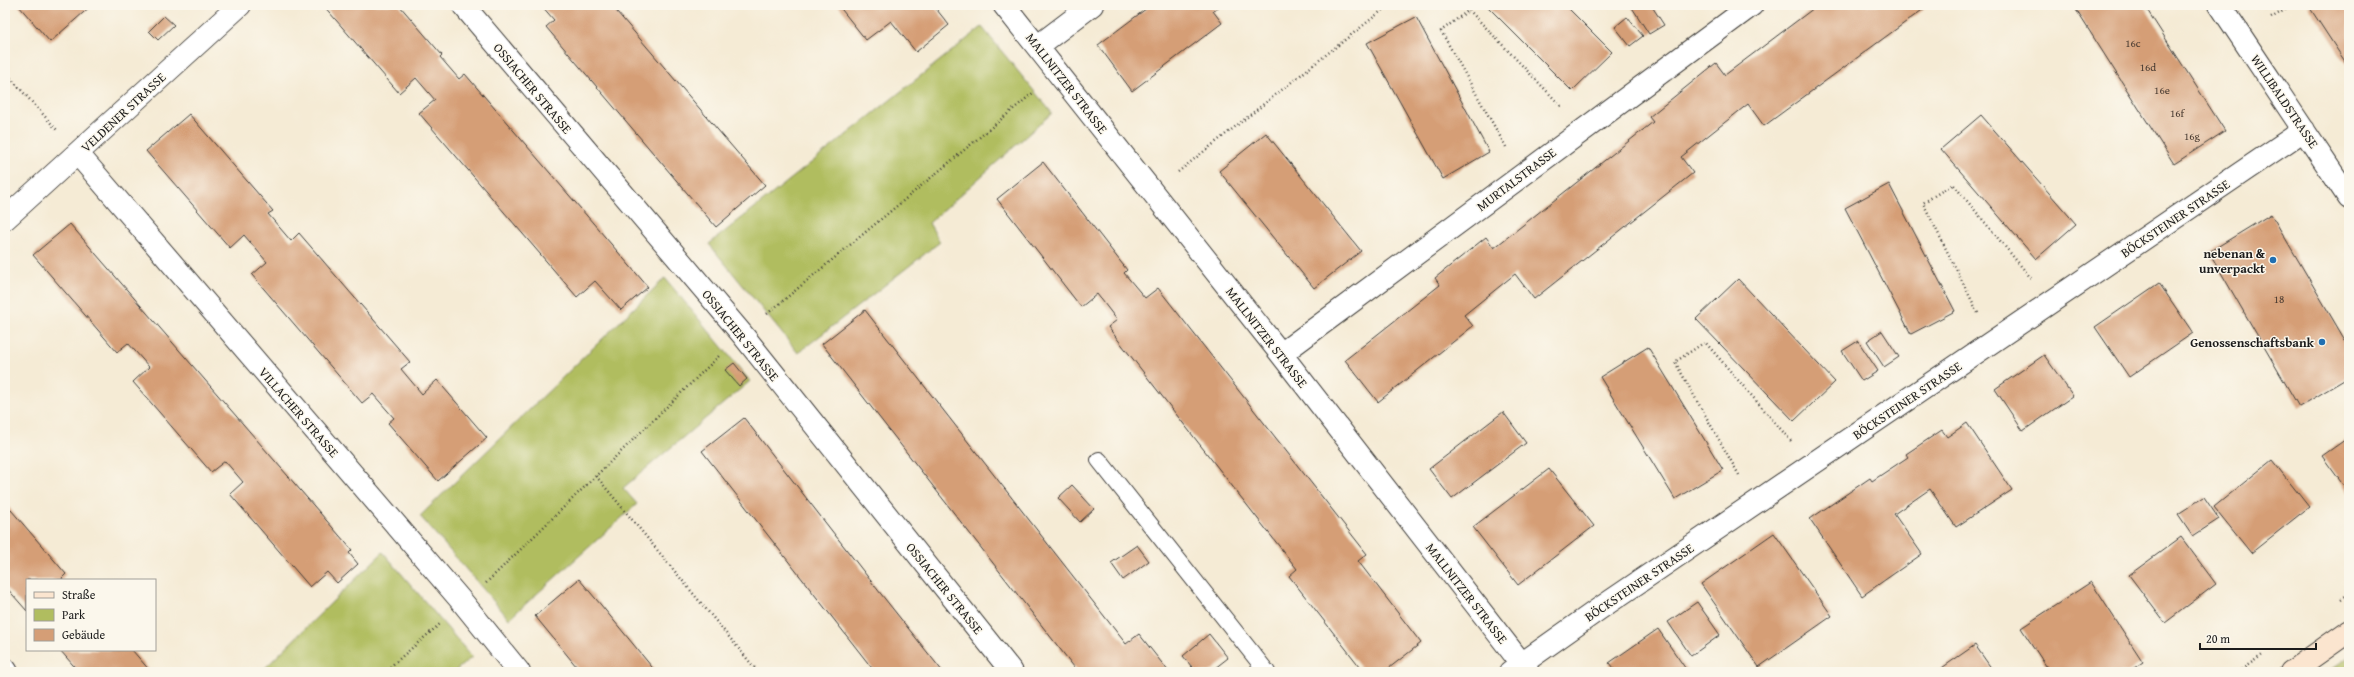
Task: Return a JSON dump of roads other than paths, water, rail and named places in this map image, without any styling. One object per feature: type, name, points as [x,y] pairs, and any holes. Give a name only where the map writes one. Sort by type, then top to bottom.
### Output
[{"type":"main road","points":[[2290,672],[2349,631]]},
{"type":"street","name":"VELDENER STRASSE","points":[[5,219],[240,5]]},
{"type":"street","name":"OSSIACHER STRASSE","points":[[463,5],[742,334],[1012,672]]},
{"type":"street","name":"MALLNITZER STRASSE","points":[[1004,5],[1281,354],[1520,669]]},
{"type":"street","points":[[1038,46],[1092,5]]},
{"type":"street","name":"MURTALSTRASSE","points":[[1281,354],[1752,5]]},
{"type":"street","name":"WILLIBALDSTRASSE","points":[[2220,5],[2349,198]]},
{"type":"street","name":"BÖCKSTEINER STRASSE","points":[[1520,669],[1612,600],[2304,130]]},
{"type":"street","name":"VILLACHER STRASSE","points":[[78,154],[464,604],[519,672]]},
{"type":"lane","points":[[1099,460],[1267,672]]},
{"type":"tram line","points":[[2344,672],[2349,669]]},
{"type":"place","name":"nebenan & unverpackt","points":[[2273,260]]},
{"type":"place","name":"Genossenschaftsbank","points":[[2322,342]]}]
